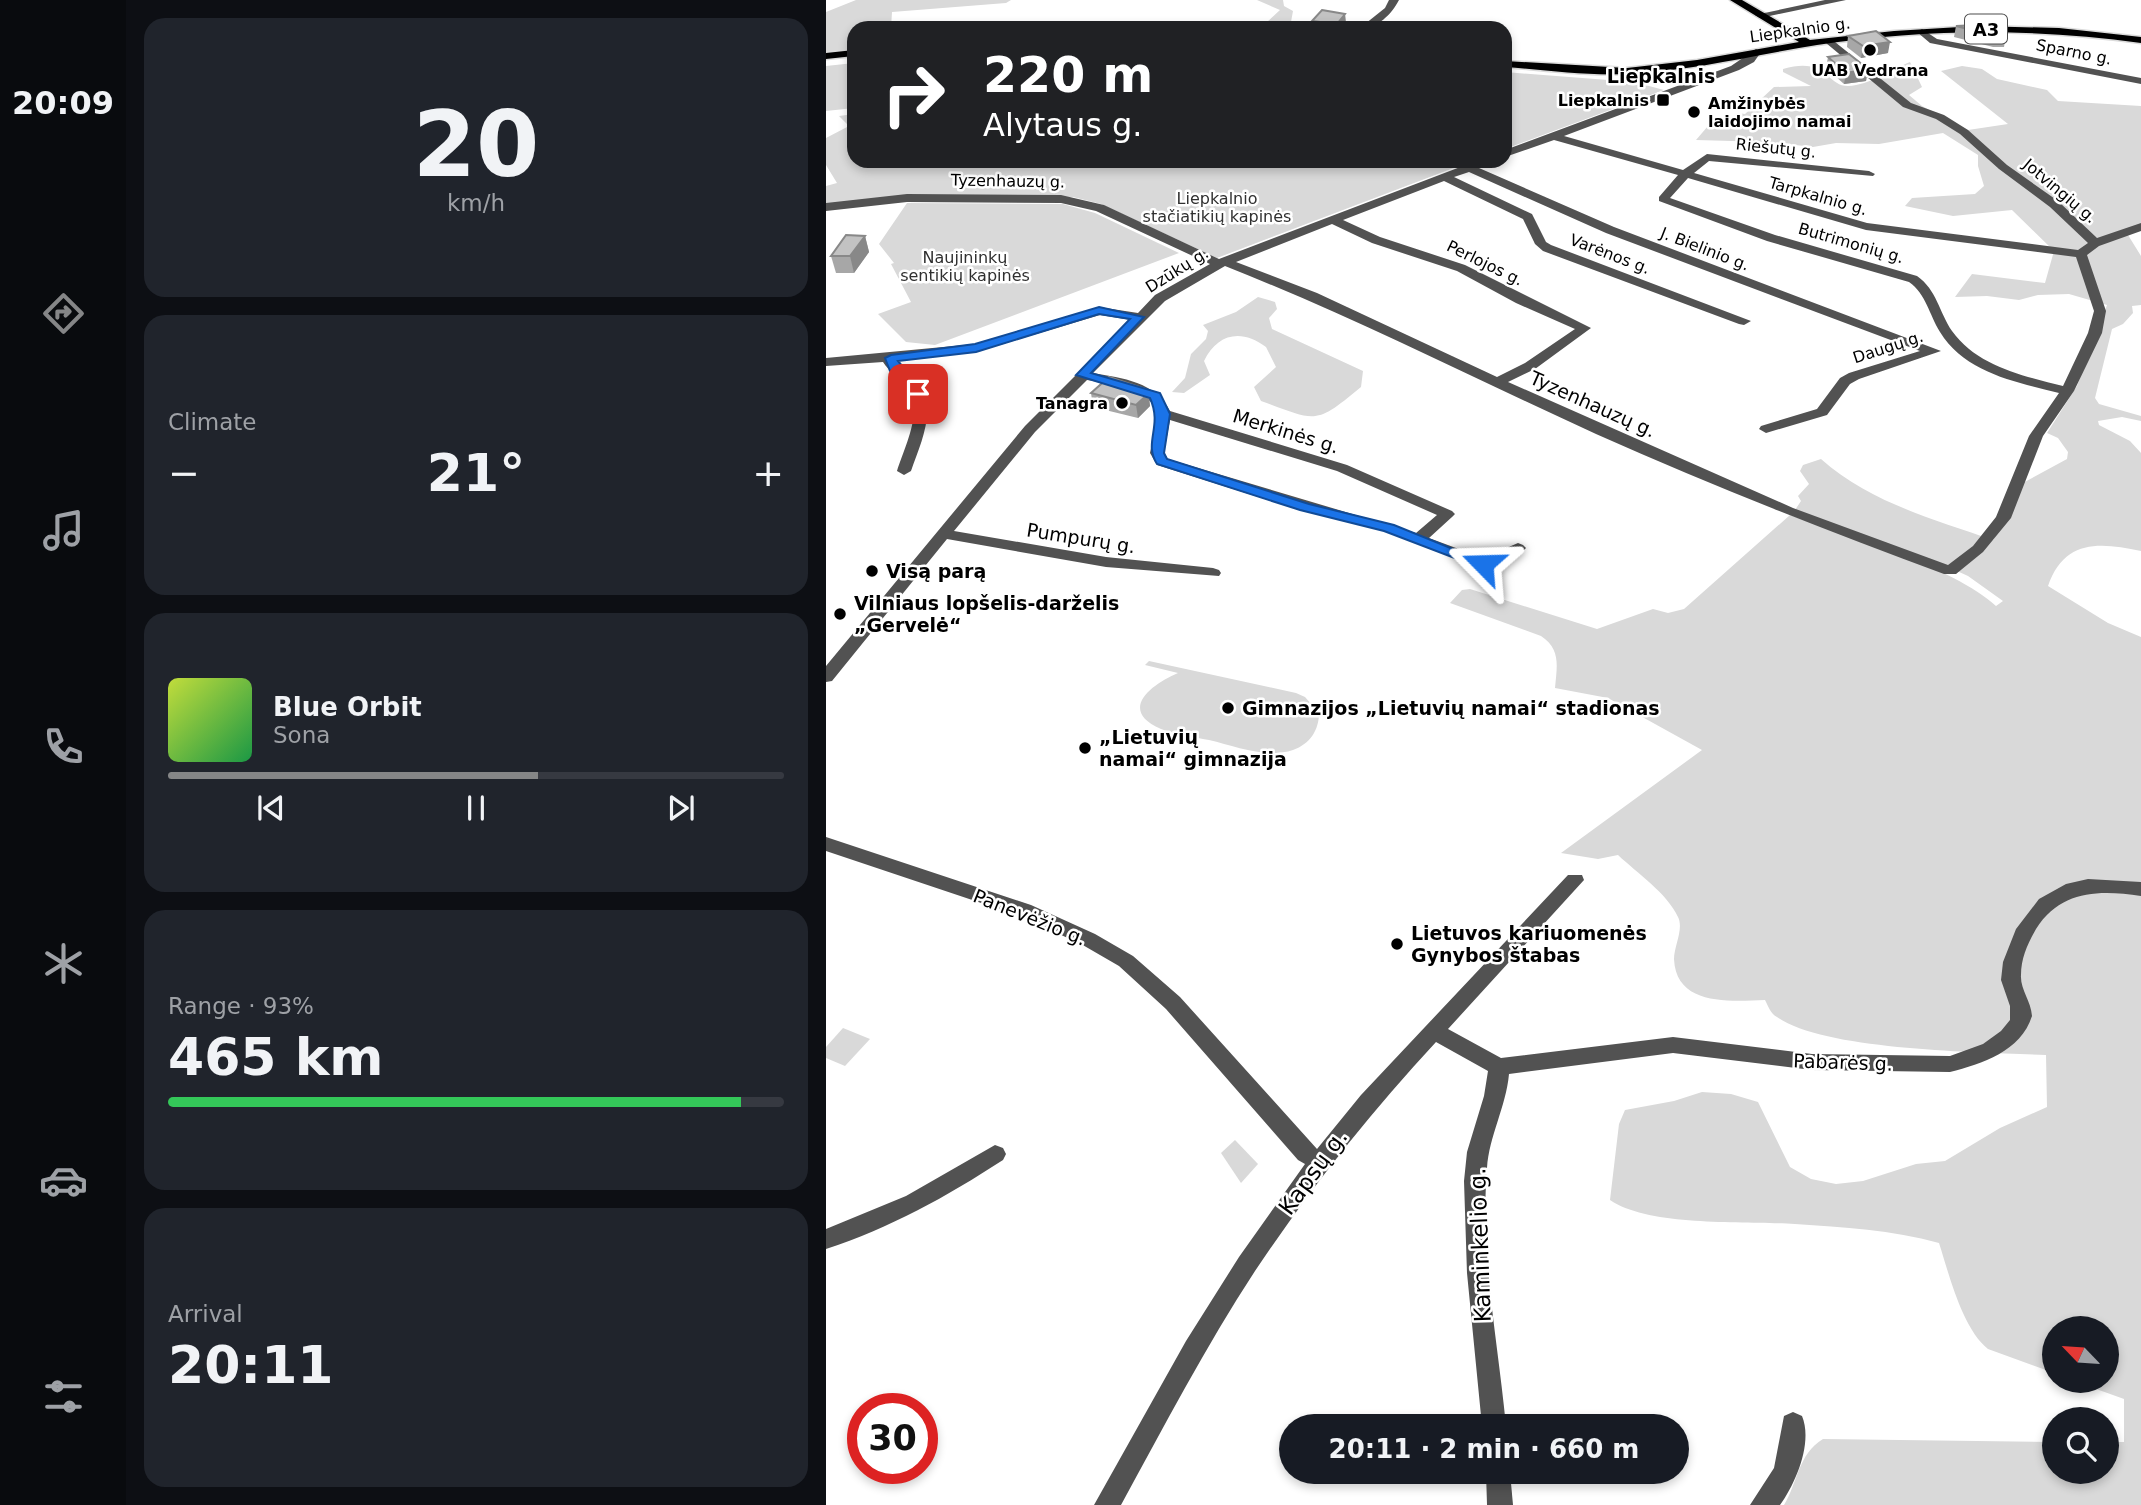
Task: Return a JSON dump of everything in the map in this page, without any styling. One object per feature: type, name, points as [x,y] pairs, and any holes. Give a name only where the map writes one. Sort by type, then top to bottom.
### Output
[{"type":"main road","points":[[1735,0],[1809,44]]},
{"type":"main road","name":"Liepkalnio g.","points":[[1512,64],[1626,71],[1830,41],[1922,32],[2042,29],[2141,40]]},
{"type":"main road","points":[[826,56],[847,54]]},
{"type":"main road","points":[[1725,57],[1729,66],[1725,72]]},
{"type":"street","points":[[1374,21],[1389,10],[1394,0]]},
{"type":"street","points":[[1762,0],[1785,10]]},
{"type":"street","points":[[1760,15],[1841,0]]},
{"type":"street","name":"Sparno g.","points":[[1922,32],[1934,41],[2141,80]]},
{"type":"street","name":"Jotvingių g.","points":[[1830,41],[1907,106],[1932,113],[1965,132],[2003,167],[2054,204],[2095,243],[2081,254],[2100,311],[2095,333],[2067,391],[2036,436],[1997,528],[1978,549],[1950,571]]},
{"type":"street","points":[[1512,151],[1725,72],[1747,62],[1756,52]]},
{"type":"street","name":"Tarpkalnio g.","points":[[1553,136],[1866,226],[2040,251],[2081,254]]},
{"type":"street","name":"Riešutų g.","points":[[1686,173],[1702,159],[1710,157],[1869,174]]},
{"type":"street","name":"Dzūkų g.","points":[[826,677],[1030,429],[1139,317],[1174,288],[1222,262],[1470,168]]},
{"type":"street","name":"J. Bielinio g.","points":[[1470,168],[1610,230],[1932,351]]},
{"type":"street","name":"Butrimonių g.","points":[[1686,173],[1663,199],[1806,249],[1913,279],[1924,286],[1945,328],[1956,343],[1993,370],[2067,391]]},
{"type":"street","name":"Varėnos g.","points":[[1444,177],[1528,217],[1547,248],[1744,321]]},
{"type":"street","name":"Tyzenhauzų g.","points":[[826,207],[907,198],[1073,201],[1100,208],[1222,262],[1312,296],[1500,381],[1602,431],[1788,511],[1950,571]]},
{"type":"street","name":"Perlojos g.","points":[[1330,219],[1376,240],[1461,268],[1521,300],[1584,328],[1530,366],[1500,381]]},
{"type":"street","points":[[2095,243],[2141,227]]},
{"type":"street","points":[[826,362],[976,348],[1099,311],[1139,317]]},
{"type":"street","name":"Daugų g.","points":[[1766,429],[1822,412],[1845,380],[1956,343]]},
{"type":"street","points":[[891,358],[890,363],[911,382],[919,398],[916,430],[904,471]]},
{"type":"street","name":"Merkinės g.","points":[[1083,375],[1150,393],[1160,401],[1164,414],[1342,468],[1447,514],[1419,539]]},
{"type":"street","points":[[1164,414],[1157,453],[1161,462],[1419,539],[1483,564],[1518,548]]},
{"type":"street","name":"Pumpurų g.","points":[[943,534],[1106,562],[1213,573]]},
{"type":"street","name":"Panevėžio g.","points":[[826,844],[1024,910],[1088,939],[1126,961],[1173,1003],[1295,1143],[1320,1161]]},
{"type":"street","name":"Kapsų g.","points":[[1107,1505],[1194,1349],[1247,1264],[1320,1161],[1353,1117],[1575,880]]},
{"type":"street","name":"Pabarės g.","points":[[1499,1066],[1673,1045],[1812,1062],[1904,1065],[1964,1061],[1998,1045],[2019,1024],[2022,1015],[2011,981],[2013,960],[2033,915],[2048,901],[2071,888],[2094,883],[2141,889]]},
{"type":"street","points":[[1433,1031],[1499,1066]]},
{"type":"street","name":"Kaminkelio g.","points":[[1493,1414],[1481,1307],[1475,1181],[1478,1154],[1499,1083],[1499,1066]]},
{"type":"street","points":[[826,1239],[857,1230],[903,1208],[996,1154]]},
{"type":"street","points":[[1763,1505],[1775,1494],[1785,1472],[1792,1445],[1793,1424]]},
{"type":"street","points":[[1498,1484],[1500,1505]]},
{"type":"green space","points":[[856,0],[1011,0],[1006,3],[892,12],[891,21],[847,21],[847,52],[826,54],[826,12]]},
{"type":"green space","points":[[1257,0],[1283,0],[1284,6],[1293,11],[1291,21],[1268,21],[1280,10]]},
{"type":"green space","points":[[1910,62],[1922,87],[1909,95],[1922,106],[1968,130],[2008,124],[1941,71],[1962,66],[1982,69],[1997,79],[2047,90],[2058,101],[2141,106],[2141,230],[2128,235],[2141,256],[2141,305],[2132,306],[2133,313],[2123,324],[2112,329],[2095,398],[2099,404],[2141,416],[2141,421],[2122,417],[2098,421],[2099,425],[2130,441],[2141,453],[2141,551],[2098,546],[2074,552],[2064,559],[2048,586],[2108,623],[2141,637],[2141,1505],[1784,1505],[1803,1460],[1823,1439],[2042,1442],[2042,1484],[2119,1484],[2119,1442],[2124,1442],[2124,1399],[2107,1393],[2119,1393],[2119,1316],[2042,1316],[2042,1369],[1988,1349],[1979,1340],[1958,1300],[1939,1243],[1867,1230],[1673,1219],[1627,1209],[1610,1200],[1619,1124],[1625,1110],[1674,1101],[1702,1092],[1731,1094],[1758,1102],[1790,1167],[1811,1179],[1836,1184],[1863,1181],[1916,1164],[1945,1161],[2000,1128],[2047,1107],[2046,1055],[1906,1048],[1830,1037],[1800,1028],[1777,1017],[1765,1000],[1708,998],[1684,986],[1677,975],[1674,959],[1680,922],[1673,908],[1659,892],[1618,855],[1598,859],[1561,853],[1702,750],[1608,698],[1555,688],[1555,652],[1541,636],[1450,603],[1462,590],[1470,589],[1597,629],[1653,609],[1668,613],[1684,609],[1790,515],[1927,566],[1954,578],[1996,606],[2003,601],[1968,576],[1946,566],[1795,510],[1801,501],[1798,496],[1809,484],[1800,471],[1803,465],[1821,459],[1860,487],[1902,508],[1993,540],[2021,484],[2067,459],[2068,452],[2058,438],[2047,433],[2077,386],[2107,305],[2069,294],[2038,295],[2019,300],[1987,296],[1955,297],[1972,274],[2045,283],[2054,251],[2012,210],[1953,216],[1905,206],[1912,198],[1975,194],[1984,186],[1978,155],[1943,133],[1879,144],[1836,143],[1813,147],[1768,142],[1696,140],[1708,126],[1723,129],[1737,113],[1745,114],[1774,87],[1811,86],[1783,72],[1783,69],[1809,66],[1835,82],[1848,86],[1872,80]]},
{"type":"green space","points":[[847,64],[847,109],[826,111],[826,66]]},
{"type":"green space","points":[[1512,73],[1634,82],[1664,90],[1512,146]]},
{"type":"green space","name":"Liepkalnio stačiatikių kapinės","points":[[847,115],[847,124],[839,116]]},
{"type":"green space","name":"Liepkalnio stačiatikių kapinės","points":[[847,127],[847,168],[1454,168],[1217,258],[1101,204],[1073,197],[913,196],[826,205],[826,186],[837,183],[826,165],[826,138]]},
{"type":"green space","name":"Naujininkų sentikių kapinės","points":[[907,203],[1063,204],[1095,213],[1179,253],[935,345],[906,342],[878,314],[911,302],[891,264],[894,263],[879,244]]},
{"type":"green space","points":[[1258,297],[1275,302],[1277,309],[1269,318],[1272,329],[1363,371],[1361,387],[1333,408],[1314,416],[1294,413],[1261,401],[1254,387],[1276,367],[1266,347],[1248,337],[1239,336],[1223,340],[1209,352],[1204,361],[1210,375],[1184,393],[1172,392],[1185,378],[1191,354],[1206,339],[1208,331],[1203,325],[1236,312]]},
{"type":"green space","name":"Gimnazijos „Lietuvių namai“ stadionas","points":[[1149,661],[1296,693],[1305,697],[1319,713],[1315,731],[1309,740],[1299,747],[1272,753],[1251,751],[1161,729],[1148,722],[1141,714],[1140,706],[1143,698],[1158,684],[1178,673],[1145,665]]},
{"type":"green space","points":[[843,1028],[870,1039],[845,1066],[826,1058],[826,1047]]},
{"type":"green space","points":[[1235,1140],[1258,1164],[1241,1183],[1221,1153]]},
{"type":"building","points":[[1322,10],[1345,14],[1339,21],[1312,21]]},
{"type":"building","points":[[1998,24],[2006,35],[1995,36],[1956,26]]},
{"type":"building","points":[[1876,31],[1890,42],[1863,46],[1848,36]]},
{"type":"building","points":[[1849,54],[1868,69],[1846,73],[1828,57]]},
{"type":"building","points":[[846,235],[865,236],[850,256],[831,256]]},
{"type":"building","points":[[1109,377],[1145,389],[1143,391],[1149,393],[1136,405],[1091,393]]},
{"type":"place","name":"UAB Vedrana","points":[[1870,50]]},
{"type":"place","name":"Liepkalnis","points":[[1663,100]]},
{"type":"place","name":"Amžinybės laidojimo namai","points":[[1694,112]]},
{"type":"place","name":"Tanagra","points":[[1122,403]]},
{"type":"place","name":"Visą parą","points":[[872,571]]},
{"type":"place","name":"Vilniaus lopšelis-darželis „Gervelė“","points":[[840,614]]},
{"type":"place","name":"Gimnazijos „Lietuvių namai“ stadionas","points":[[1228,708]]},
{"type":"place","name":"„Lietuvių namai“ gimnazija","points":[[1085,748]]},
{"type":"place","name":"Lietuvos kariuomenės Gynybos štabas","points":[[1397,944]]},
{"type":"district","name":"Liepkalnis","points":[[1661,76]]},
{"type":"route","points":[[918,394],[911,382],[890,363],[891,358],[976,348],[1099,311],[1139,317],[1083,375],[1137,388],[1160,401],[1164,414],[1157,453],[1161,462],[1305,507],[1389,528],[1483,564]]}]
